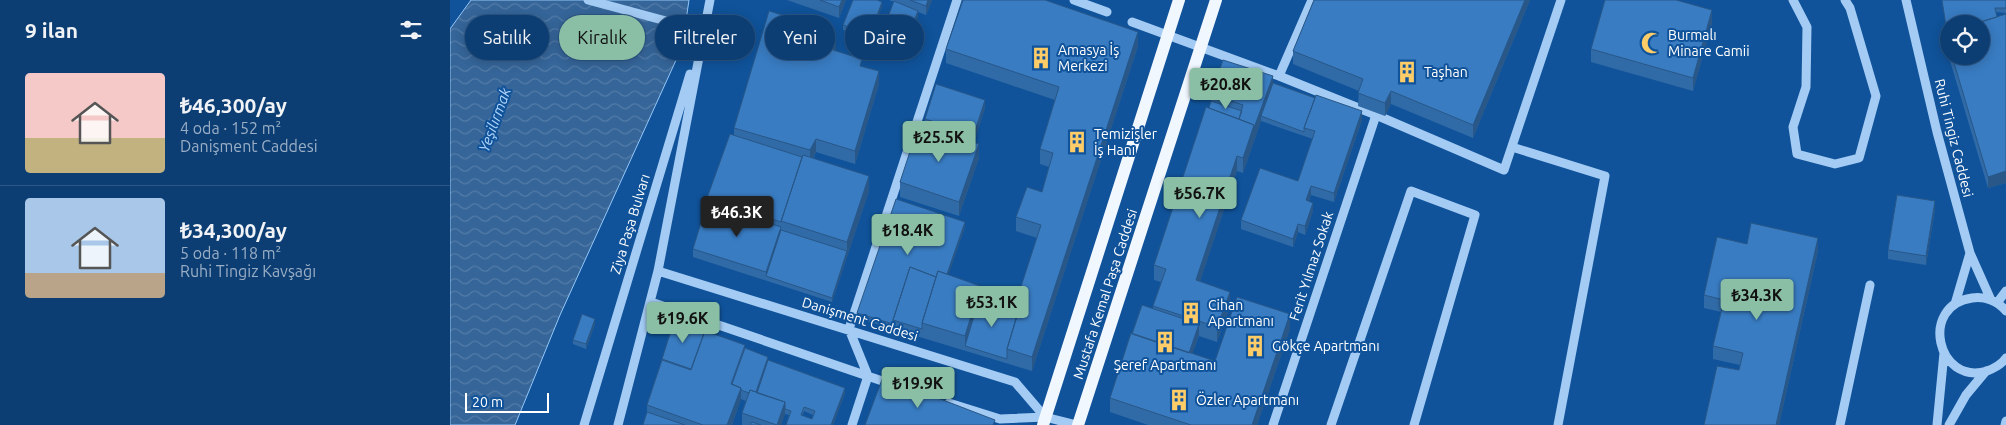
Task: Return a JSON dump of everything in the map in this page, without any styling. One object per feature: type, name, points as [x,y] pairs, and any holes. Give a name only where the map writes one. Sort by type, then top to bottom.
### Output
[{"type":"main road","name":"Mustafa Kemal Paşa Caddesi","points":[[1044,421],[1178,0]]},
{"type":"main road","name":"Mustafa Kemal Paşa Caddesi","points":[[1078,425],[1216,0]]},
{"type":"street","points":[[588,0],[655,17]]},
{"type":"street","name":"Ziya Paşa Bulvarı","points":[[706,15],[710,0]]},
{"type":"street","points":[[852,425],[868,376],[849,329],[957,0]]},
{"type":"street","points":[[1074,0],[1107,12]]},
{"type":"street","points":[[1279,76],[1312,0]]},
{"type":"street","points":[[1132,22],[1279,76],[1504,170],[1561,0]]},
{"type":"street","points":[[1793,0],[1807,27],[1806,87],[1793,128],[1797,154],[1835,164],[1859,158],[1876,96],[1850,8],[1845,0]]},
{"type":"street","name":"Ruhi Tingiz Caddesi","points":[[1906,0],[1936,132],[1970,254],[2001,307]]},
{"type":"street","name":"Ziya Paşa Bulvarı","points":[[584,425],[694,60]]},
{"type":"street","name":"Ziya Paşa Bulvarı","points":[[618,425],[658,271],[697,60]]},
{"type":"street","name":"Ferit Yılmaz Sokak","points":[[1273,425],[1376,115]]},
{"type":"street","points":[[1512,147],[1605,176],[1558,425]]},
{"type":"street","points":[[1331,425],[1411,191],[1475,215],[1414,425]]},
{"type":"street","points":[[1955,304],[1970,254]]},
{"type":"street","name":"Danişment Caddesi","points":[[658,271],[1015,382],[1044,421]]},
{"type":"street","points":[[1840,425],[1870,284]]},
{"type":"street","points":[[2005,360],[1994,369],[1969,372],[1958,367],[1948,359],[1944,353],[1939,336],[1946,312],[1955,304],[1967,298],[1979,297],[2001,307],[2006,291]]},
{"type":"street","points":[[651,302],[896,385]]},
{"type":"street","points":[[1938,425],[1944,353]]},
{"type":"street","points":[[1949,425],[1966,395],[1986,371]]},
{"type":"street","points":[[943,401],[1000,419],[1078,425]]},
{"type":"street","points":[[2005,425],[2006,421]]},
{"type":"water","name":"Yeşilırmak","points":[[471,0],[689,0],[687,15],[655,15],[655,60],[676,60],[560,315],[515,425],[450,425],[450,29]]},
{"type":"building","points":[[820,0],[842,0],[839,7]]},
{"type":"building","points":[[853,0],[877,0],[882,2],[877,15],[847,15]]},
{"type":"building","points":[[910,0],[928,0],[926,6]]},
{"type":"building","points":[[963,0],[1045,0],[1138,32],[1032,357],[1007,349],[1021,301],[1017,299],[1041,225],[1016,217],[1027,187],[1042,192],[1053,153],[1040,149],[1059,87],[946,49]]},
{"type":"building","name":"Taşhan","points":[[1314,0],[1525,0],[1473,125],[1391,91],[1385,103],[1358,93],[1363,79],[1293,51]]},
{"type":"building","name":"Burmalı Minare Camii","points":[[1605,0],[1676,0],[1712,10],[1693,78],[1591,49]]},
{"type":"building","points":[[1942,0],[2006,0],[2006,8],[1995,8],[1997,17],[1990,19],[1990,15],[1944,15]]},
{"type":"building","points":[[894,1],[918,11],[916,15],[889,15]]},
{"type":"building","points":[[769,11],[782,15],[768,15]]},
{"type":"building","points":[[2006,14],[2006,171],[1988,177],[1955,65],[1990,65],[1990,19]]},
{"type":"building","points":[[765,24],[765,60],[835,60],[835,51],[845,54],[845,60],[862,60],[860,66],[879,71],[855,151],[816,139],[810,150],[734,128]]},
{"type":"building","points":[[1223,60],[1273,76],[1254,128],[1254,125],[1239,119],[1243,105],[1211,94]]},
{"type":"building","points":[[1273,83],[1315,98],[1304,132],[1261,116]]},
{"type":"building","points":[[936,84],[985,100],[974,134],[925,119]]},
{"type":"building","points":[[1316,95],[1362,111],[1334,193],[1311,186],[1306,200],[1313,203],[1305,226],[1298,224],[1293,239],[1241,220],[1260,168],[1298,181],[1315,131],[1304,128]]},
{"type":"building","points":[[1211,101],[1242,111],[1239,119],[1209,108]]},
{"type":"building","points":[[1206,107],[1254,125],[1243,158],[1237,156],[1196,280],[1230,292],[1217,327],[1153,306],[1166,269],[1154,265]]},
{"type":"building","points":[[919,124],[979,144],[959,202],[900,182]]},
{"type":"building","points":[[730,134],[802,157],[781,222],[707,198]]},
{"type":"building","points":[[803,155],[869,176],[847,242],[781,221]]},
{"type":"building","points":[[1897,195],[1935,201],[1926,256],[1888,250]]},
{"type":"building","points":[[896,199],[965,222],[947,274],[938,271],[936,277],[910,267],[893,324],[857,313]]},
{"type":"building","points":[[707,203],[781,227],[766,272],[693,249]]},
{"type":"building","points":[[1751,223],[1818,238],[1776,425],[1704,425],[1717,366],[1739,370],[1743,353],[1713,346],[1724,300],[1704,295],[1717,237],[1747,244]]},
{"type":"building","points":[[781,230],[847,251],[832,298],[766,276]]},
{"type":"building","points":[[910,267],[936,277],[922,323],[922,329],[893,320]]},
{"type":"building","points":[[938,271],[980,286],[965,336],[922,323]]},
{"type":"building","points":[[980,296],[1019,310],[1007,349],[1007,359],[965,346]]},
{"type":"building","points":[[1237,297],[1290,314],[1252,425],[1191,425],[1110,398],[1131,333],[1215,361]]},
{"type":"building","points":[[1142,305],[1199,324],[1189,353],[1132,334]]},
{"type":"building","points":[[582,314],[595,319],[586,344],[573,340]]},
{"type":"building","points":[[675,318],[705,330],[691,369],[662,359]]},
{"type":"building","points":[[705,331],[745,345],[731,384],[741,388],[727,425],[703,425],[647,405],[662,360],[691,370]]},
{"type":"building","points":[[745,348],[768,357],[756,392],[750,390],[749,393],[732,384]]},
{"type":"building","points":[[768,360],[845,388],[831,425],[786,425],[791,411],[785,409],[785,402],[757,393]],"holes":[[[804,407],[815,411],[812,419],[801,415]]]},
{"type":"building","points":[[883,377],[995,420],[993,425],[865,425]]},
{"type":"building","points":[[750,390],[785,402],[777,425],[742,413]]},
{"type":"building","points":[[647,412],[685,425],[643,425]]},
{"type":"building","points":[[752,422],[761,425],[750,425]]},
{"type":"place","name":"Burmalı Minare Camii","points":[[1652,43]]},
{"type":"place","name":"Amasya İş Merkezi","points":[[1041,58]]},
{"type":"place","name":"Taşhan","points":[[1407,72]]},
{"type":"place","name":"Temizişler İş Hanı","points":[[1077,142]]},
{"type":"place","name":"Cihan Apartmanı","points":[[1191,313]]},
{"type":"place","name":"Şeref Apartmanı","points":[[1165,342]]},
{"type":"place","name":"Gökçe Apartmanı","points":[[1255,346]]},
{"type":"place","name":"Özler Apartmanı","points":[[1179,400]]}]
